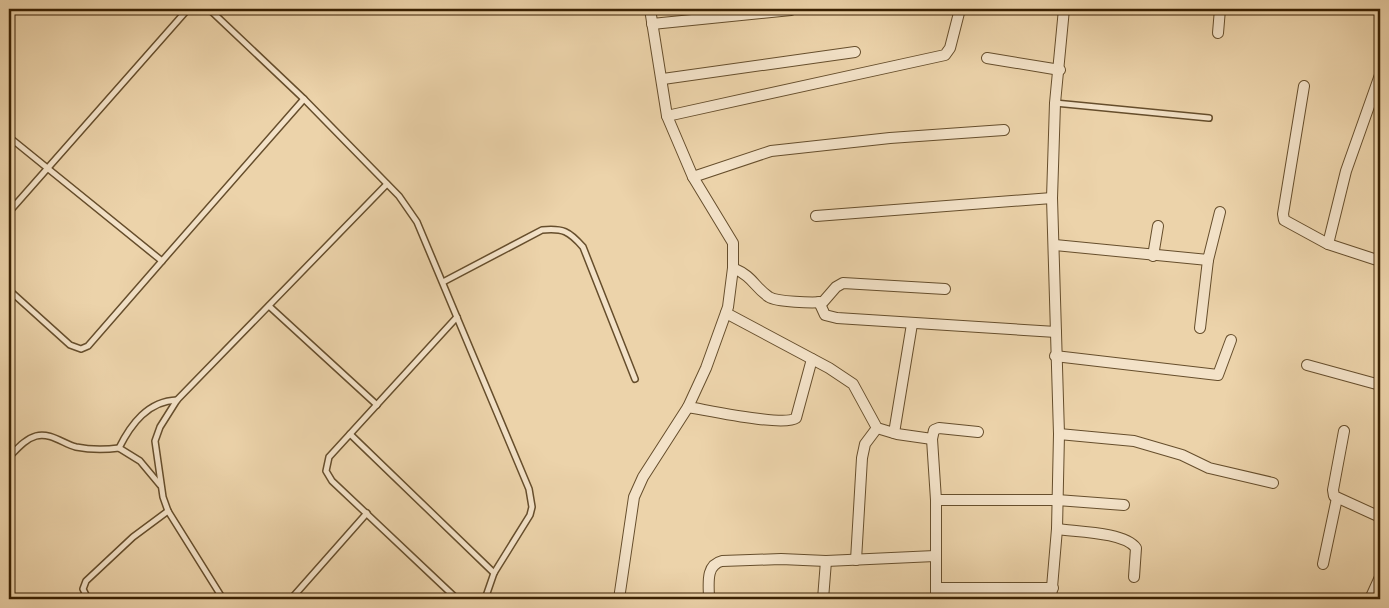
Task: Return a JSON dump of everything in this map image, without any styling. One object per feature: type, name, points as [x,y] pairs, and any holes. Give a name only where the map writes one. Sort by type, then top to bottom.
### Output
[{"type":"street","points":[[619,599],[634,497],[643,477],[688,407],[706,368],[726,313],[733,268],[733,242],[693,177],[667,116],[663,78],[650,9]]},
{"type":"street","points":[[667,116],[946,55],[950,48],[960,9]]},
{"type":"street","points":[[1051,599],[1057,529],[1059,434],[1055,356],[1055,244],[1052,198],[1055,103],[1060,70],[1064,9]]},
{"type":"street","points":[[1218,33],[1220,9]]},
{"type":"street","points":[[652,24],[791,10]]},
{"type":"street","points":[[663,78],[855,52]]},
{"type":"street","points":[[987,58],[1060,70]]},
{"type":"street","points":[[1328,244],[1346,171],[1380,74]]},
{"type":"street","points":[[1304,86],[1283,214],[1284,220],[1328,244],[1380,261]]},
{"type":"street","points":[[693,177],[771,152],[890,138],[1004,130]]},
{"type":"street","points":[[816,216],[1052,198]]},
{"type":"street","points":[[1200,328],[1208,260],[1220,212]]},
{"type":"street","points":[[1153,256],[1158,226]]},
{"type":"street","points":[[1055,244],[1153,256],[1208,260]]},
{"type":"street","points":[[733,268],[746,273],[760,290],[772,298],[823,302],[836,287],[843,283],[945,290]]},
{"type":"street","points":[[819,302],[825,315],[837,318],[1056,332]]},
{"type":"street","points":[[726,313],[853,384],[877,428],[894,433],[932,439]]},
{"type":"street","points":[[894,433],[912,324]]},
{"type":"street","points":[[1055,356],[1218,375],[1231,340]]},
{"type":"street","points":[[688,407],[777,421],[793,421],[796,418],[812,360]]},
{"type":"street","points":[[1307,365],[1380,385]]},
{"type":"street","points":[[856,560],[862,458],[865,444],[877,428]]},
{"type":"street","points":[[936,599],[934,556],[936,500],[932,439],[934,430],[938,428],[978,432]]},
{"type":"street","points":[[1344,431],[1333,490],[1338,498],[1380,517]]},
{"type":"street","points":[[1059,434],[1134,442],[1182,456],[1209,468],[1273,483]]},
{"type":"street","points":[[1323,564],[1338,498]]},
{"type":"street","points":[[936,500],[1057,500],[1124,506]]},
{"type":"street","points":[[1057,529],[1110,536],[1129,542],[1136,548],[1134,577]]},
{"type":"street","points":[[709,599],[710,571],[717,562],[781,559],[826,561],[934,556]]},
{"type":"street","points":[[824,599],[826,561]]},
{"type":"street","points":[[1370,599],[1380,577]]},
{"type":"street","points":[[936,588],[1052,588]]},
{"type":"lane","points":[[209,9],[304,99],[400,196],[417,222],[531,496],[532,507],[526,525],[494,573],[486,599]]},
{"type":"lane","points":[[9,212],[184,10]]},
{"type":"lane","points":[[9,290],[70,345],[80,349],[88,346],[304,99]]},
{"type":"lane","points":[[1055,103],[1209,118]]},
{"type":"lane","points":[[9,137],[162,261]]},
{"type":"lane","points":[[222,599],[168,511],[161,486],[155,441],[160,427],[177,400],[387,184]]},
{"type":"lane","points":[[443,282],[542,230],[559,229],[573,235],[583,247],[635,379]]},
{"type":"lane","points":[[269,306],[377,405]]},
{"type":"lane","points":[[457,316],[329,457],[326,471],[332,481],[457,599]]},
{"type":"lane","points":[[119,448],[129,429],[140,416],[158,404],[177,400]]},
{"type":"lane","points":[[350,434],[494,573]]},
{"type":"lane","points":[[9,457],[25,441],[36,436],[46,435],[74,447],[90,450],[119,448],[140,461],[161,486]]},
{"type":"lane","points":[[88,599],[83,589],[86,581],[133,537],[168,511]]},
{"type":"lane","points":[[291,599],[367,513]]}]
